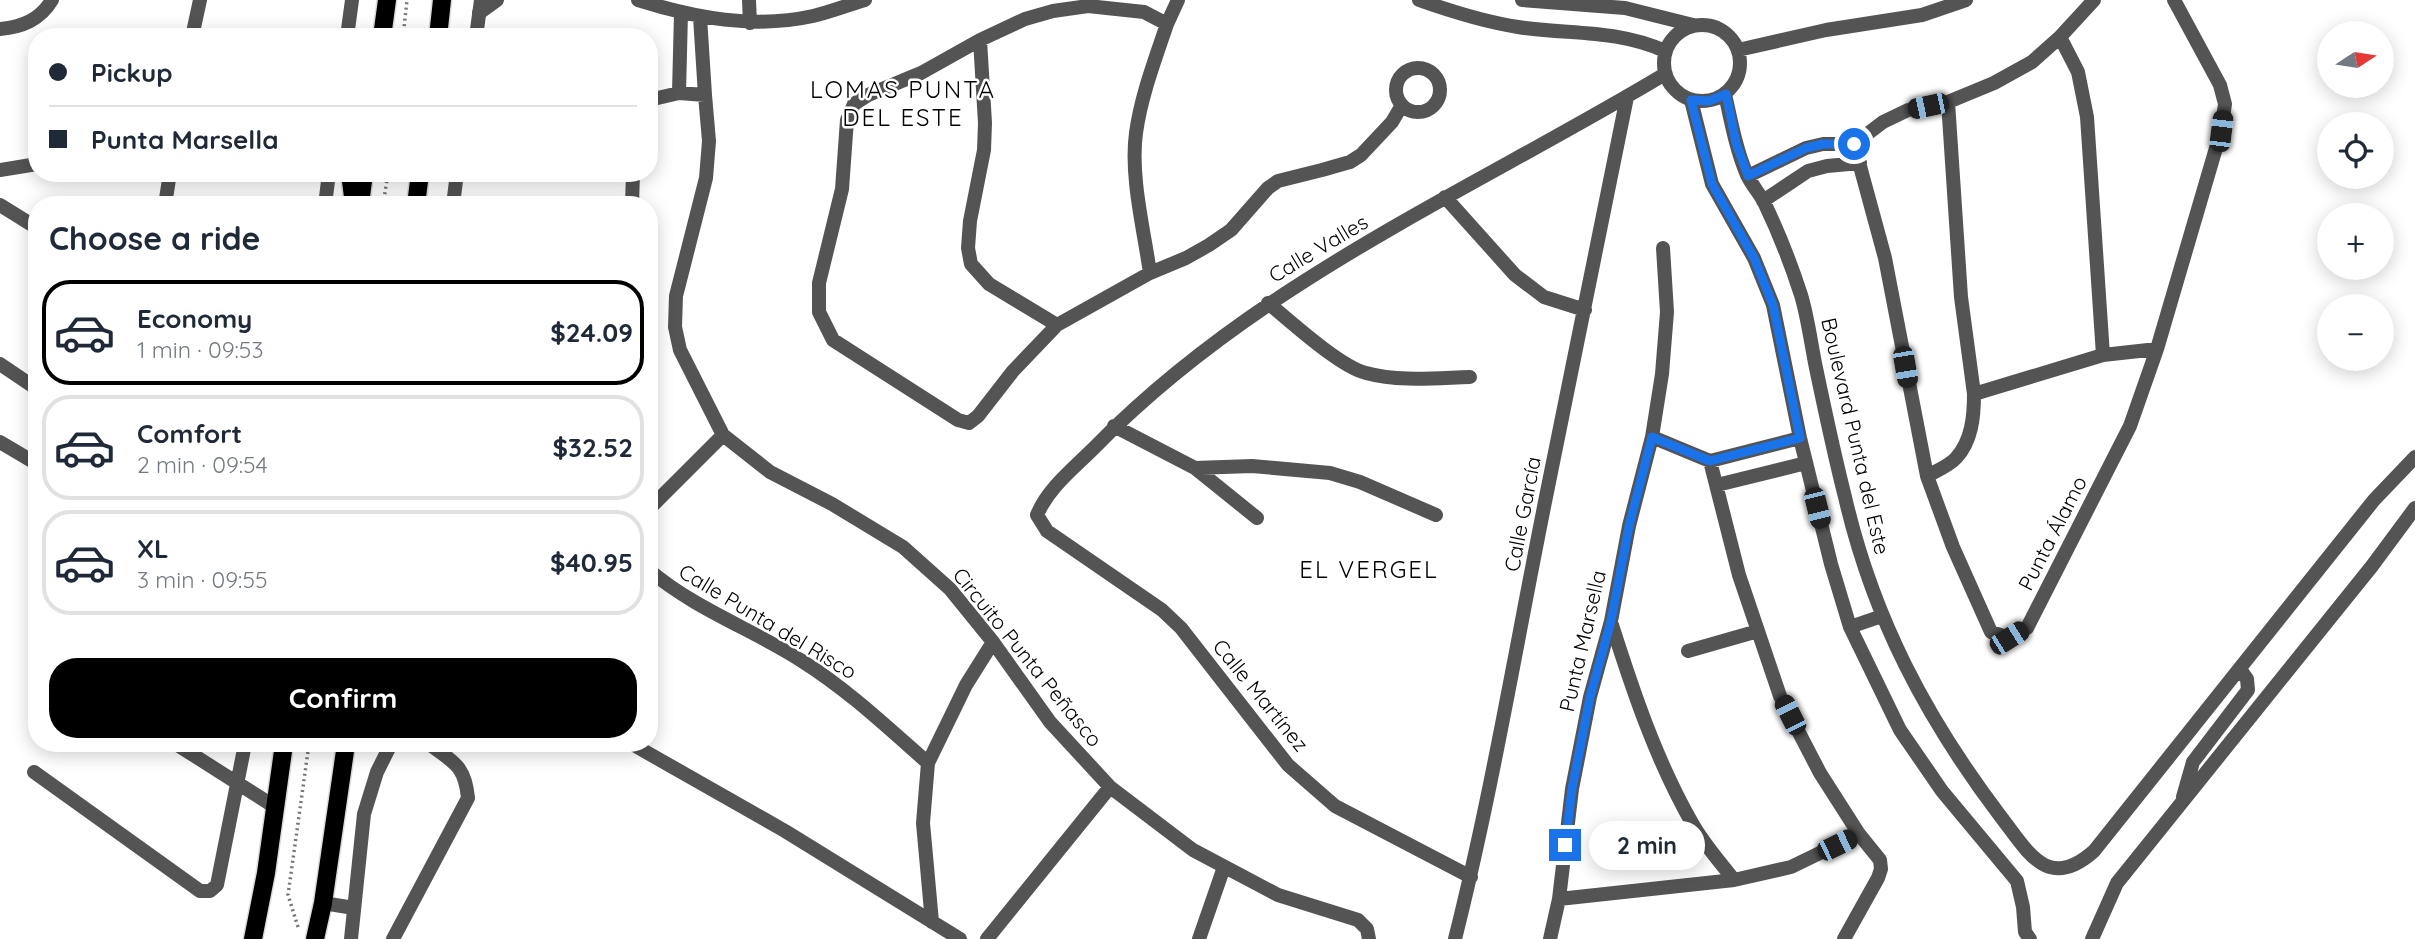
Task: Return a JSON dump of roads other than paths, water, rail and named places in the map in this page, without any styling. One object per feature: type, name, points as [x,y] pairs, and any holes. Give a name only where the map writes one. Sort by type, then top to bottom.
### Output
[{"type":"main road","points":[[383,28],[387,0]]},
{"type":"main road","points":[[439,28],[442,0]]},
{"type":"main road","points":[[253,939],[283,752]]},
{"type":"main road","points":[[315,939],[345,752]]},
{"type":"street","points":[[0,29],[21,27],[34,20],[52,0]]},
{"type":"street","points":[[194,28],[200,0]]},
{"type":"street","points":[[349,28],[352,0]]},
{"type":"street","points":[[476,28],[480,6],[497,0]]},
{"type":"street","points":[[638,0],[700,17],[750,23],[812,16],[864,0]]},
{"type":"street","points":[[749,0],[750,23]]},
{"type":"street","points":[[1150,273],[1136,172],[1135,136],[1142,99],[1167,24],[1178,0]]},
{"type":"street","points":[[1419,0],[1515,26],[1615,35],[1641,41],[1665,51]]},
{"type":"street","points":[[1522,0],[1625,8],[1720,29],[1731,38],[1738,50],[1740,66],[1736,81],[1726,94],[1709,101],[1691,100],[1679,94],[1670,85],[1665,74],[1665,51],[1671,39],[1681,30],[1693,25]]},
{"type":"street","points":[[1738,50],[1826,30],[1922,15],[1966,0]]},
{"type":"street","points":[[1748,176],[1806,148],[1823,144],[1854,144],[1883,122],[1908,110],[1948,102],[1994,83],[2032,62],[2060,37],[2094,0]]},
{"type":"street","name":"Punta Álamo","points":[[1854,144],[1885,258],[1927,477],[1953,547],[1991,632],[2009,638],[2027,628],[2130,426],[2157,349],[2221,131],[2225,104],[2220,85],[2174,0]]},
{"type":"street","points":[[1167,24],[1146,6],[1088,6],[1053,11],[1025,19],[921,73],[868,94],[854,104],[848,120],[842,190],[820,283],[819,312],[833,340],[958,421],[969,423],[1057,325],[1150,273],[1186,258],[1231,230],[1268,188],[1278,181],[1350,162],[1361,155],[1392,122],[1402,105]]},
{"type":"street","points":[[679,93],[681,13]]},
{"type":"street","name":"Circuito Punta Peñasco","points":[[700,17],[709,141],[706,178],[676,296],[675,327],[681,351],[723,435],[770,472],[832,504],[903,547],[950,590],[993,642],[1050,722],[1110,787],[1193,850],[1278,895],[1358,920],[1367,929],[1369,939]]},
{"type":"street","points":[[2060,37],[2078,72],[2087,117],[2103,355]]},
{"type":"street","points":[[981,40],[984,150],[970,221],[968,248],[971,264],[989,284],[1057,325]]},
{"type":"street","name":"Calle Valles","points":[[1037,515],[1044,499],[1114,426],[1268,303],[1446,197],[1665,74]]},
{"type":"street","points":[[658,98],[679,93],[705,95]]},
{"type":"street","name":"Boulevard Punta del Este","points":[[1726,94],[1736,143],[1748,176],[1763,201],[1802,298],[1845,500],[1882,615],[1899,656],[1930,713],[1970,776],[2037,861],[2054,870],[2068,868],[2082,862],[2094,852],[2240,669]]},
{"type":"street","name":"Calle García","points":[[1455,939],[1471,877],[1627,97]]},
{"type":"street","points":[[1691,100],[1712,184],[1754,258],[1773,305],[1800,438],[1831,564],[1850,627],[1900,730],[1942,791],[2017,881],[2025,932],[2030,939]]},
{"type":"street","points":[[1927,477],[1955,459],[1969,437],[1974,415],[1961,297],[1948,102]]},
{"type":"street","points":[[1763,201],[1808,171],[1860,163]]},
{"type":"street","points":[[0,170],[28,165]]},
{"type":"street","points":[[1446,197],[1515,275],[1544,298],[1585,310]]},
{"type":"street","points":[[0,205],[28,222]]},
{"type":"street","name":"Punta Marsella","points":[[1550,939],[1559,899],[1572,789],[1590,697],[1611,621],[1629,526],[1652,437],[1662,374],[1667,312],[1663,248]]},
{"type":"street","points":[[1268,303],[1327,351],[1363,373],[1404,378],[1470,377]]},
{"type":"street","points":[[1973,394],[2103,355],[2157,349]]},
{"type":"street","points":[[0,364],[28,382]]},
{"type":"street","points":[[1114,426],[1195,468],[1257,518]]},
{"type":"street","points":[[658,500],[723,435]]},
{"type":"street","points":[[1652,437],[1710,461],[1800,438]]},
{"type":"street","points":[[0,442],[28,459]]},
{"type":"street","points":[[2182,801],[2193,762],[2248,690],[2247,679],[2240,669],[2374,500],[2415,457]]},
{"type":"street","points":[[1710,461],[1739,575],[1780,696],[1819,773],[1859,834],[1880,860],[1881,869],[1844,939]]},
{"type":"street","points":[[1717,485],[1806,463]]},
{"type":"street","points":[[1195,468],[1252,466],[1330,473],[1360,482],[1436,514]]},
{"type":"street","points":[[2093,938],[2117,883],[2372,566],[2415,508]]},
{"type":"street","name":"Calle Martínez","points":[[1037,515],[1047,531],[1162,610],[1181,628],[1288,765],[1335,806],[1471,877]]},
{"type":"street","name":"Calle Punta del Risco","points":[[658,578],[673,590],[801,660],[850,695],[928,763]]},
{"type":"street","points":[[1850,627],[1882,615]]},
{"type":"street","points":[[1611,621],[1638,705],[1667,775],[1693,826],[1734,880]]},
{"type":"street","points":[[1688,651],[1758,631]]},
{"type":"street","points":[[932,922],[923,823],[928,763],[966,685],[993,642]]},
{"type":"street","points":[[189,752],[275,807]]},
{"type":"street","points":[[34,772],[200,891],[210,891],[217,885],[243,752]]},
{"type":"street","points":[[351,939],[364,814],[377,772],[387,752]]},
{"type":"street","points":[[393,939],[468,798],[467,779],[455,764],[439,752]]},
{"type":"street","points":[[646,752],[785,831],[960,939]]},
{"type":"street","points":[[987,939],[1110,787]]},
{"type":"street","points":[[1559,899],[1734,880],[1791,867],[1859,834]]},
{"type":"street","points":[[1199,939],[1224,867]]},
{"type":"street","points":[[323,902],[354,908]]},
{"type":"district","name":"LOMAS PUNTA DEL ESTE","points":[[903,103]]},
{"type":"district","name":"EL VERGEL","points":[[1369,569]]}]
